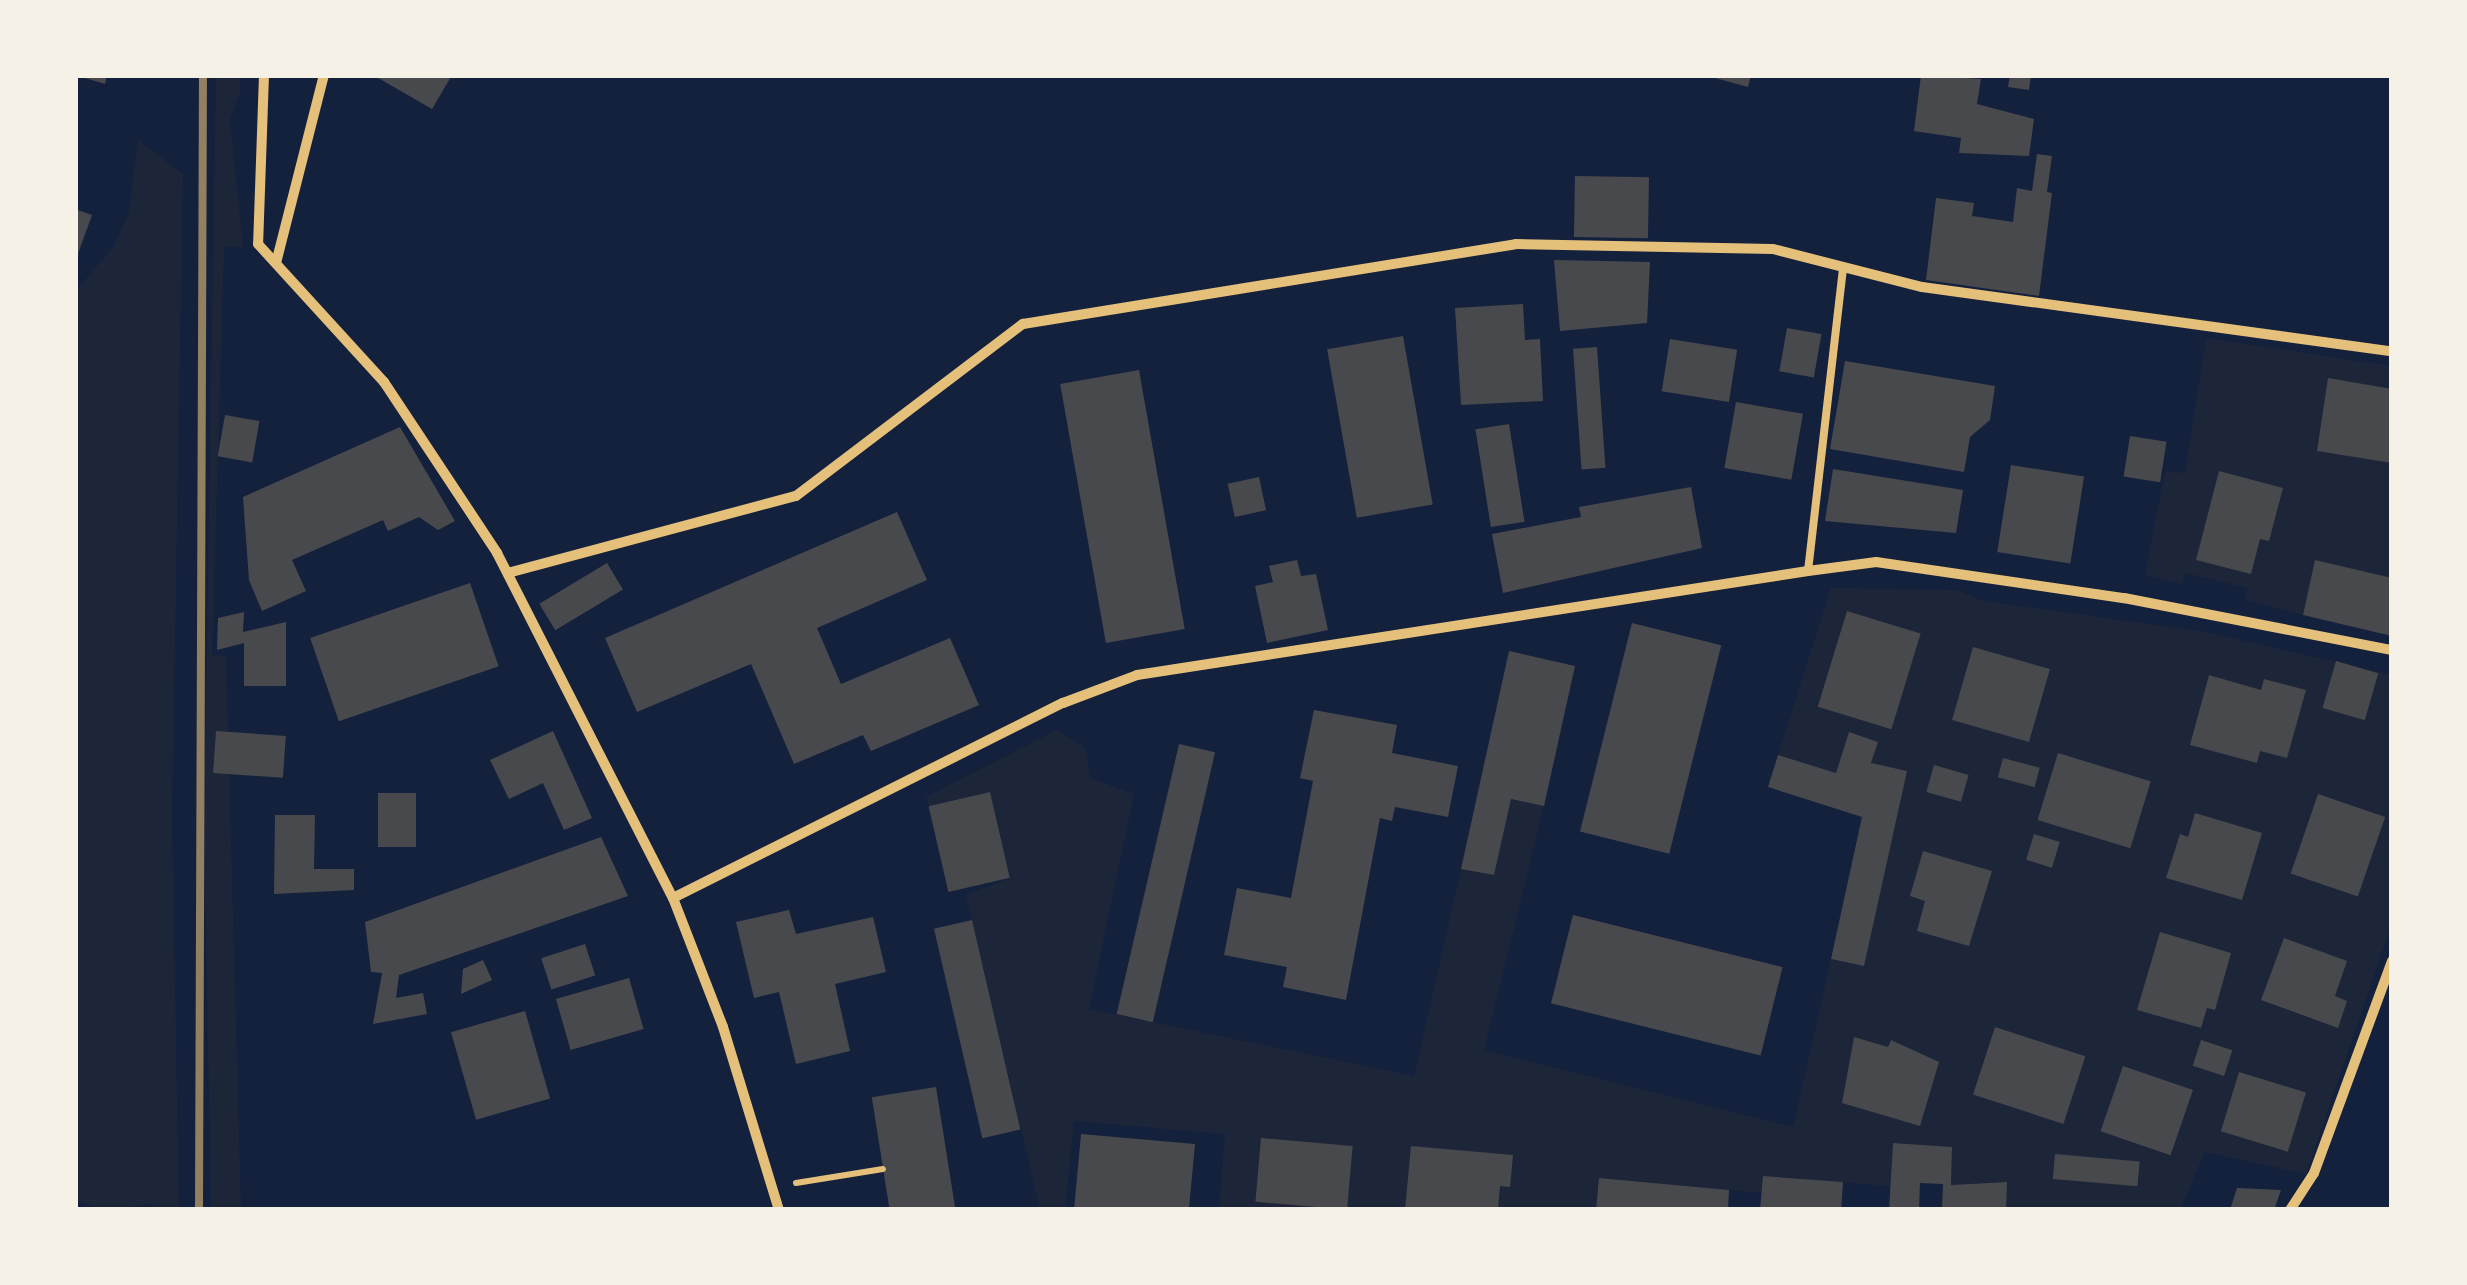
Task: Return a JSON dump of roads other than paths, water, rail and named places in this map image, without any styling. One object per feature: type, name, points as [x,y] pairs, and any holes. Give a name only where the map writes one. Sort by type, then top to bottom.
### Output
[{"type":"street","points":[[264,75],[258,244],[384,382],[508,573],[673,898],[723,1027],[779,1210]]},
{"type":"street","points":[[276,263],[324,75]]},
{"type":"street","points":[[508,573],[796,496],[1022,324],[1516,244],[1774,249],[1922,287],[2392,351]]},
{"type":"street","points":[[673,898],[1064,703],[1137,675],[1808,571],[1895,565],[2124,598],[2392,650]]},
{"type":"street","points":[[2290,1210],[2314,1173],[2392,961]]},
{"type":"lane","points":[[1808,571],[1842,267]]},
{"type":"railway","points":[[199,1210],[203,75]]}]
